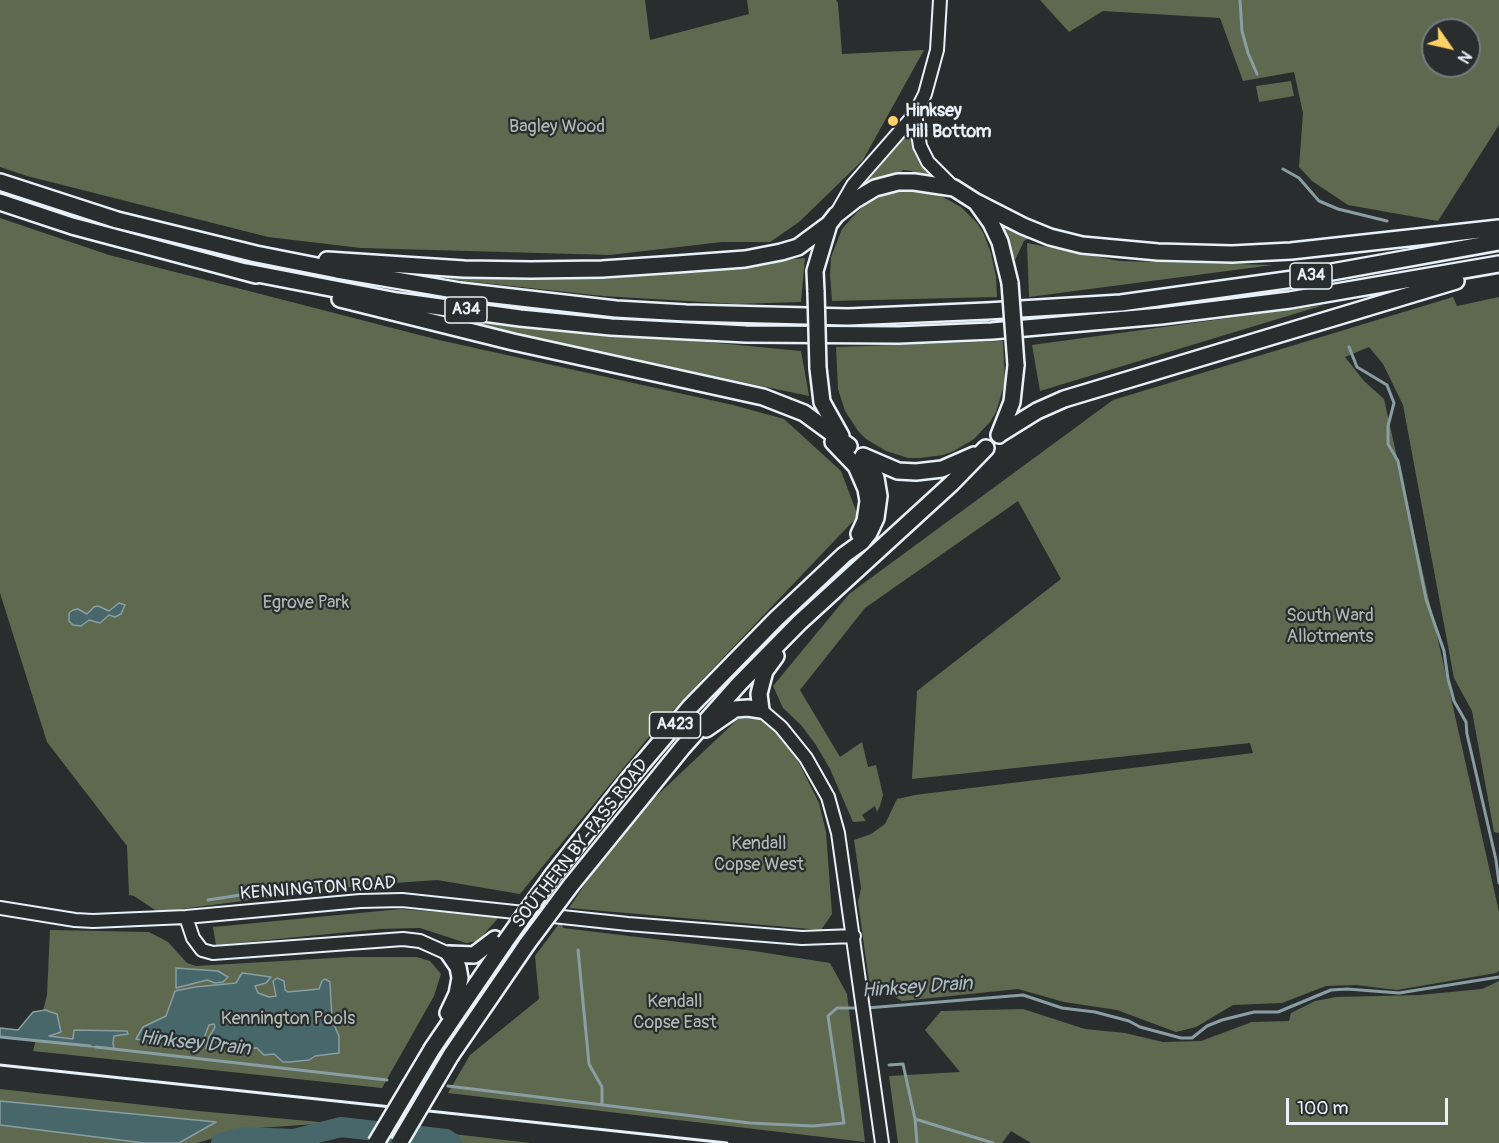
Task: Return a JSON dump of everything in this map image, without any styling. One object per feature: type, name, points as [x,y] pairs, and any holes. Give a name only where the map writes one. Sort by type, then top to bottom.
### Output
[{"type":"highway","name":"A34","points":[[0,182],[117,220],[256,254],[425,286],[615,309],[686,313],[848,316],[987,311],[1140,301],[1293,279],[1499,242]]},
{"type":"highway","points":[[256,254],[464,269],[602,269],[746,259],[798,247],[855,200],[875,188],[898,182],[954,188],[1023,226],[1050,237],[1082,245],[1158,252],[1232,254],[1291,251],[1499,228]]},
{"type":"highway","name":"A34","points":[[0,202],[72,226],[247,272],[398,301],[520,318],[600,326],[746,334],[899,335],[992,331],[1151,318],[1290,300],[1499,264]]},
{"type":"highway","points":[[976,202],[991,223],[1000,242],[1010,283],[1016,365],[1012,402],[1000,434]]},
{"type":"highway","points":[[832,220],[815,271],[818,368],[822,402],[834,427],[849,446]]},
{"type":"highway","points":[[1000,434],[1037,411],[1064,399],[1398,297],[1499,270]]},
{"type":"highway","points":[[247,272],[405,316],[763,397],[795,409],[867,459],[898,471],[916,472],[942,469],[986,448]]},
{"type":"highway","points":[[820,425],[856,466],[866,489],[868,501],[865,521],[861,532],[844,555]]},
{"type":"highway","name":"SOUTHERN BY-PASS ROAD","points":[[399,1143],[451,1055],[526,944],[683,747],[739,684],[800,622],[952,483],[1000,434]]},
{"type":"highway","name":"SOUTHERN BY-PASS ROAD","points":[[376,1143],[500,940],[532,904],[628,780],[690,707],[776,619],[844,555],[862,542],[869,533],[876,518],[879,496],[876,478],[867,459]]},
{"type":"highway","points":[[683,747],[735,709],[761,710],[759,694],[765,671],[800,622]]},
{"type":"highway","points":[[449,954],[474,956],[500,940]]},
{"type":"highway","points":[[432,1049],[457,994],[460,978],[458,967],[449,954]]},
{"type":"street","points":[[832,220],[853,185],[915,114],[925,94],[937,50],[940,0]]},
{"type":"street","points":[[915,114],[920,146],[928,162],[954,188]]},
{"type":"street","points":[[761,710],[781,727],[806,758],[828,796],[838,833],[882,1140]]},
{"type":"street","name":"KENNINGTON ROAD","points":[[0,908],[75,920],[186,917],[360,900],[402,900],[628,924],[802,938],[854,936]]},
{"type":"street","points":[[186,917],[192,938],[202,950],[213,953],[403,939],[420,941],[449,954]]},
{"type":"green space","name":"Bagley Wood","points":[[0,0],[645,0],[650,40],[749,14],[747,0],[836,0],[842,54],[924,50],[863,160],[799,222],[770,242],[722,242],[610,255],[361,248],[268,237],[27,176],[0,167]]},
{"type":"green space","points":[[1040,0],[1499,0],[1499,125],[1438,221],[1348,205],[1312,181],[1299,167],[1303,113],[1294,72],[1243,81],[1220,18],[1103,11],[1069,32]]},
{"type":"green space","points":[[1291,81],[1294,96],[1259,102],[1256,86]]},
{"type":"green space","points":[[908,128],[915,152],[932,177],[915,175],[912,171],[903,170],[896,177],[863,185],[897,146]]},
{"type":"green space","points":[[919,190],[941,196],[961,207],[977,223],[991,253],[997,297],[832,301],[831,257],[842,229],[866,204],[886,194]]},
{"type":"green space","points":[[992,215],[1033,236],[1024,241],[1015,260],[1002,230]]},
{"type":"green space","name":"Egrove Park","points":[[0,218],[109,255],[439,340],[733,405],[784,419],[841,471],[858,516],[657,727],[520,894],[437,880],[366,885],[158,912],[129,895],[127,846],[47,742],[0,593]]},
{"type":"green space","points":[[1027,243],[1119,261],[1273,265],[1029,297]]},
{"type":"green space","points":[[805,258],[801,302],[736,304],[603,296],[447,279],[446,275],[607,279]]},
{"type":"green space","name":"South Ward Allotments","points":[[1453,297],[1457,306],[1499,297],[1499,833],[1494,832],[1472,711],[1454,678],[1403,405],[1383,364],[1369,347],[1345,357],[1364,381],[1384,399],[1499,912],[1499,971],[1397,990],[1356,985],[1326,986],[1282,1003],[1233,1005],[1196,1027],[1176,1032],[1117,1010],[1064,1002],[1018,989],[902,1001],[869,981],[858,902],[861,888],[854,840],[871,834],[885,824],[897,799],[1253,753],[1250,743],[912,779],[917,691],[1061,579],[1018,501],[865,608],[800,690],[840,757],[862,742],[868,767],[876,765],[883,795],[880,806],[877,812],[875,806],[862,815],[866,821],[853,822],[830,769],[816,745],[801,725],[783,708],[773,686],[849,594],[1113,400]]},
{"type":"green space","points":[[1324,305],[1040,391],[1032,345]]},
{"type":"green space","points":[[477,320],[801,351],[809,396],[476,326]]},
{"type":"green space","points":[[1003,341],[1005,382],[996,412],[974,439],[954,451],[943,455],[908,458],[886,451],[866,439],[845,411],[838,389],[836,347]]},
{"type":"green space","name":"Kendall Copse West","points":[[748,715],[768,723],[792,749],[819,803],[826,832],[832,914],[821,930],[569,908],[591,875],[648,804],[739,718]]},
{"type":"green space","points":[[401,909],[499,917],[478,941],[466,943],[420,928],[380,929],[216,945],[213,927]]},
{"type":"green space","name":"Kendall Copse East","points":[[561,921],[563,928],[754,951],[830,963],[847,994],[865,1142],[448,1093],[470,1055],[539,999],[535,956]]},
{"type":"green space","name":"Kennington Pools","points":[[50,930],[149,932],[168,942],[187,963],[196,966],[350,957],[417,957],[430,961],[441,974],[434,996],[382,1088],[33,1051],[47,995]]},
{"type":"green space","points":[[1499,981],[1499,1143],[1031,1143],[1011,1131],[1002,1143],[898,1143],[889,1076],[960,1072],[925,1030],[941,1011],[1023,1009],[1085,1029],[1125,1033],[1163,1042],[1201,1041],[1252,1022],[1289,1021],[1291,1013],[1315,1001],[1336,997],[1419,995],[1482,989]]},
{"type":"green space","points":[[0,1089],[331,1123],[244,1129],[197,1143],[0,1143]]},
{"type":"green space","points":[[427,1131],[531,1143],[419,1143]]},
{"type":"water","points":[[119,603],[125,605],[121,614],[115,617],[109,615],[100,623],[89,620],[81,626],[73,625],[69,621],[69,613],[73,610],[78,609],[87,614],[98,606],[109,611]]},
{"type":"water","points":[[176,968],[218,971],[228,977],[223,982],[215,983],[207,980],[176,988]]},
{"type":"water","points":[[242,973],[271,977],[266,983],[255,986],[258,993],[269,997],[276,996],[273,981],[277,978],[284,981],[285,990],[288,992],[319,989],[325,979],[330,982],[332,1020],[339,1036],[339,1053],[315,1056],[309,1060],[283,1062],[274,1054],[264,1055],[257,1048],[206,1049],[208,1039],[215,1027],[214,1024],[209,1025],[202,1043],[193,1049],[136,1039],[143,1027],[166,1016],[175,991],[236,983]]},
{"type":"water","points":[[45,1010],[57,1014],[61,1032],[49,1036],[73,1039],[74,1030],[127,1031],[128,1034],[114,1036],[114,1049],[0,1037],[0,1028],[18,1030],[33,1012]]},
{"type":"water","points":[[0,1101],[216,1122],[179,1143],[144,1143],[0,1125]]},
{"type":"waterway","points":[[1240,0],[1242,31],[1257,74]]},
{"type":"waterway","points":[[1283,169],[1299,178],[1319,201],[1338,209],[1387,221]]},
{"type":"waterway","points":[[1349,347],[1357,367],[1387,385],[1394,403],[1388,426],[1388,444],[1398,461],[1426,599],[1444,651],[1454,701],[1466,722],[1499,883]]},
{"type":"waterway","points":[[208,900],[331,881]]},
{"type":"waterway","points":[[578,950],[589,1064],[602,1087],[602,1105]]},
{"type":"waterway","name":"Hinksey Drain","points":[[867,1008],[1023,995],[1062,1008],[1095,1012],[1181,1038],[1192,1038],[1207,1026],[1222,1020],[1254,1012],[1278,1012],[1331,990],[1399,993],[1499,977]]},
{"type":"waterway","name":"Hinksey Drain","points":[[448,1086],[750,1123],[813,1126],[844,1123],[828,1016],[837,1008],[860,1008]]},
{"type":"waterway","name":"Hinksey Drain","points":[[0,1037],[90,1046]]},
{"type":"waterway","name":"Hinksey Drain","points":[[96,1047],[387,1080]]},
{"type":"waterway","points":[[889,1065],[903,1064],[915,1119],[993,1143]]},
{"type":"waterway","points":[[915,1119],[917,1143]]},
{"type":"waterway","points":[[221,1143],[243,1137],[294,1139],[341,1127],[446,1139],[452,1143]]},
{"type":"railway","points":[[0,1065],[727,1143]]},
{"type":"place","name":"Hinksey Hill Bottom","points":[[893,121]]}]
